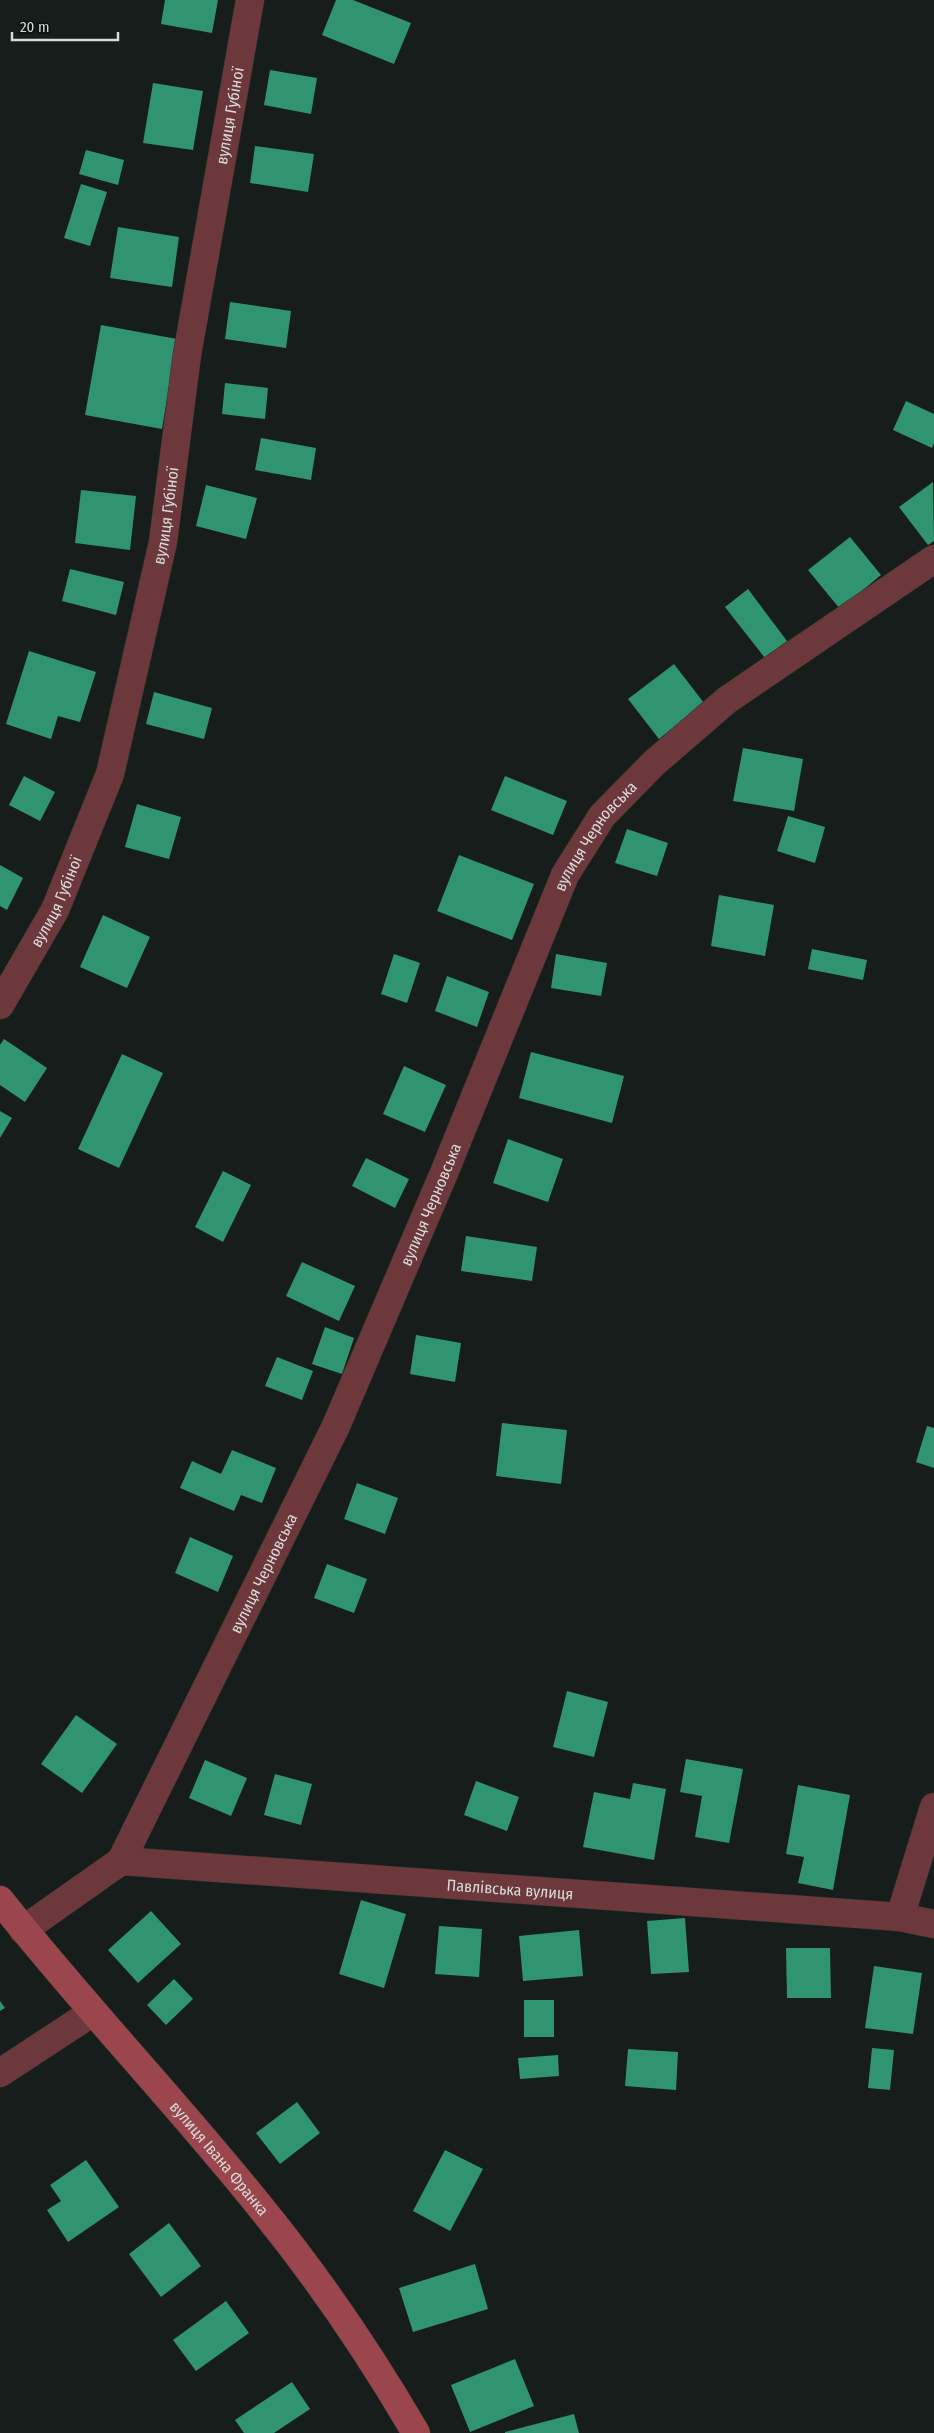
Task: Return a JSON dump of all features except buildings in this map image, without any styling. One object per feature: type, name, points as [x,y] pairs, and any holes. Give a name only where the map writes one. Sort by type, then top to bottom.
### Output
[{"type":"main road","name":"вулиця Івана Франка","points":[[0,1900],[92,2012],[262,2209],[339,2313],[416,2433]]},
{"type":"street","name":"вулиця Губіної","points":[[0,1005],[55,910],[110,774],[163,542],[187,355],[250,0]]},
{"type":"street","name":"вулиця Черновська","points":[[23,1930],[122,1861],[336,1426],[448,1164],[565,875],[602,816],[654,763],[728,700],[934,559]]},
{"type":"street","points":[[900,1917],[934,1808]]},
{"type":"street","name":"Павлівська вулиця","points":[[122,1861],[900,1917],[934,1924]]},
{"type":"street","points":[[0,2073],[92,2012]]}]
